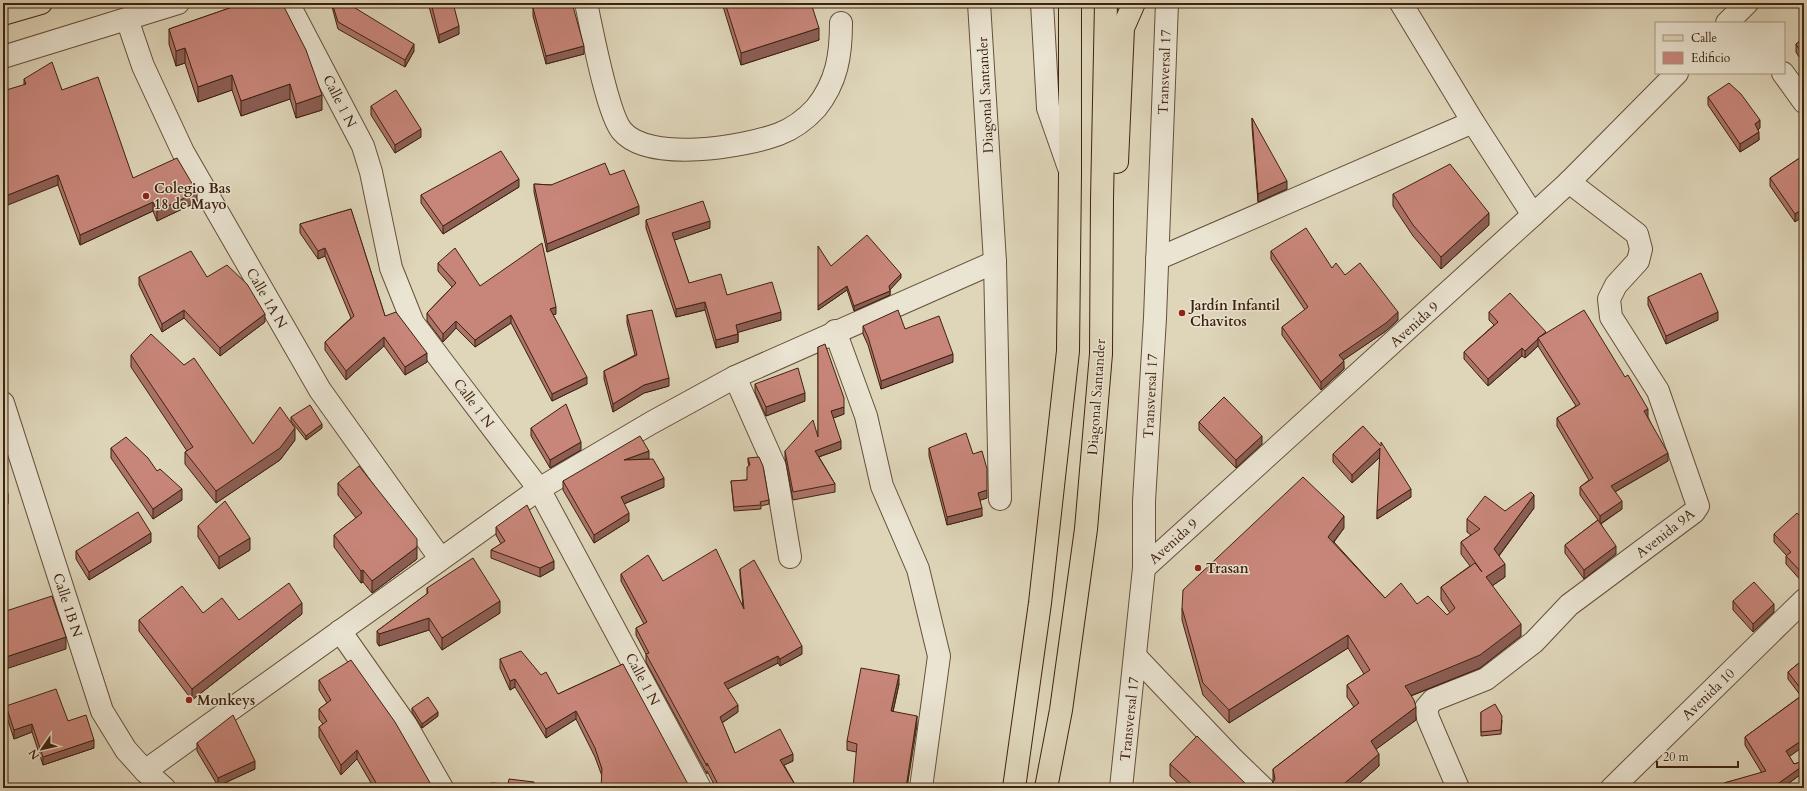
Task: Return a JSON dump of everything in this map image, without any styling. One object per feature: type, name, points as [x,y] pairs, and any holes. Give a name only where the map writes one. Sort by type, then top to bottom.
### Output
[{"type":"main road","points":[[3,14],[41,3]]},
{"type":"main road","points":[[1014,788],[1040,603],[1068,351],[1070,3]]},
{"type":"main road","name":"Diagonal Santander","points":[[1046,788],[1061,710],[1086,529],[1101,354],[1106,3]]},
{"type":"main road","points":[[1102,200],[1117,168],[1123,28],[1134,3]]},
{"type":"street","points":[[3,57],[178,3]]},
{"type":"street","name":"Calle 1 N","points":[[288,3],[363,146],[371,172],[391,268],[413,323],[539,489],[700,788]]},
{"type":"street","points":[[586,3],[615,121],[629,137],[641,144],[671,148],[727,147],[780,134],[796,125],[816,108],[838,67],[841,50],[841,23]]},
{"type":"street","name":"Diagonal Santander","points":[[979,3],[995,262],[1000,499]]},
{"type":"street","points":[[1042,3],[1048,108],[1070,173]]},
{"type":"street","name":"Transversal 17","points":[[1122,788],[1144,568],[1144,501],[1157,259],[1167,3]]},
{"type":"street","points":[[1401,3],[1473,122],[1533,215]]},
{"type":"street","name":"Calle 1A N","points":[[127,19],[143,66],[160,106],[183,152],[316,383],[440,558]]},
{"type":"street","name":"Avenida 9","points":[[1144,568],[1533,215],[1676,74]]},
{"type":"street","points":[[1784,74],[1804,102]]},
{"type":"street","points":[[1157,259],[1473,122]]},
{"type":"street","name":"Avenida 9A","points":[[1458,788],[1428,718],[1426,708],[1433,700],[1486,679],[1534,642],[1569,605],[1694,512],[1698,506],[1658,391],[1611,317],[1609,299],[1616,285],[1638,261],[1641,249],[1637,234],[1568,182]]},
{"type":"street","points":[[145,771],[440,558],[539,489],[651,423],[735,377],[835,331],[995,262]]},
{"type":"street","points":[[835,331],[866,416],[882,486],[918,569],[939,656],[921,788]]},
{"type":"street","points":[[735,377],[775,467],[790,557]]},
{"type":"street","name":"Calle 1B N","points":[[3,403],[102,711],[126,750],[145,771],[164,788]]},
{"type":"street","name":"Avenida 10","points":[[1612,788],[1804,600]]},
{"type":"street","points":[[340,631],[406,725],[442,788]]},
{"type":"street","points":[[1136,657],[1233,759],[1263,788]]},
{"type":"building","points":[[244,3],[282,3],[306,50],[322,95],[296,104],[290,84],[241,101],[232,75],[198,87],[185,48],[176,51],[169,29]]},
{"type":"building","points":[[332,3],[347,3],[414,44],[405,60],[338,22]]},
{"type":"building","points":[[431,3],[453,3],[459,26],[439,35]]},
{"type":"building","points":[[551,3],[572,3],[584,46],[546,56],[533,8]]},
{"type":"building","points":[[725,3],[811,3],[819,28],[741,53]]},
{"type":"building","points":[[1804,38],[1804,57],[1796,44]]},
{"type":"building","points":[[52,62],[62,90],[98,77],[133,178],[177,158],[197,192],[157,211],[153,202],[80,235],[58,175],[3,197],[3,91],[26,84],[24,79]]},
{"type":"building","points":[[1729,83],[1741,94],[1760,120],[1755,124],[1759,132],[1740,144],[1708,97]]},
{"type":"building","points":[[396,90],[421,129],[395,145],[371,106]]},
{"type":"building","points":[[1252,118],[1287,181],[1258,194]]},
{"type":"building","points":[[501,151],[519,179],[443,226],[421,195]]},
{"type":"building","points":[[1804,155],[1804,208],[1795,214],[1770,178]]},
{"type":"building","points":[[605,163],[610,175],[624,170],[639,206],[547,244],[534,184],[551,185]]},
{"type":"building","points":[[1450,164],[1489,213],[1441,257],[1413,225],[1393,194]]},
{"type":"building","points":[[703,201],[710,221],[672,233],[689,283],[721,274],[727,295],[772,282],[781,312],[736,325],[738,334],[716,340],[705,302],[676,309],[646,220]]},
{"type":"building","points":[[351,209],[385,316],[396,312],[427,353],[405,367],[384,337],[346,371],[325,342],[354,316],[325,248],[318,251],[300,224]]},
{"type":"building","points":[[1306,228],[1332,268],[1336,263],[1345,275],[1360,263],[1398,312],[1386,323],[1339,355],[1344,361],[1321,382],[1282,327],[1308,307],[1271,251]]},
{"type":"building","points":[[867,235],[901,274],[889,286],[890,291],[854,306],[847,286],[818,306],[818,246],[831,266]]},
{"type":"building","points":[[542,243],[556,307],[550,309],[587,377],[552,394],[511,315],[475,340],[456,321],[443,334],[427,313],[456,283],[438,263],[455,248],[480,286]]},
{"type":"building","points":[[191,251],[207,277],[227,265],[247,284],[265,314],[220,348],[184,310],[162,324],[139,277]]},
{"type":"building","points":[[1701,273],[1718,312],[1666,336],[1648,297]]},
{"type":"building","points":[[1510,293],[1546,332],[1525,351],[1522,348],[1488,379],[1464,352],[1498,322],[1489,312]]},
{"type":"building","points":[[652,310],[669,378],[644,385],[613,404],[604,371],[637,355],[627,315]]},
{"type":"building","points":[[898,310],[905,329],[939,316],[953,354],[881,381],[868,337],[863,326]]},
{"type":"building","points":[[1584,310],[1625,377],[1628,375],[1648,409],[1644,411],[1668,453],[1611,486],[1622,501],[1600,516],[1580,487],[1593,478],[1557,418],[1580,404],[1538,338]]},
{"type":"building","points":[[151,334],[184,365],[194,358],[253,444],[280,407],[295,428],[280,448],[216,491],[185,452],[193,447],[131,355]]},
{"type":"building","points":[[825,344],[844,398],[844,407],[831,411],[841,441],[815,451],[835,484],[793,492],[785,451],[813,420],[818,437],[818,347]]},
{"type":"building","points":[[798,368],[805,393],[766,407],[755,384]]},
{"type":"building","points":[[1224,397],[1262,436],[1236,460],[1199,422]]},
{"type":"building","points":[[566,404],[581,442],[550,460],[531,428]]},
{"type":"building","points":[[310,405],[322,424],[306,436],[291,417]]},
{"type":"building","points":[[1363,426],[1381,446],[1381,442],[1411,489],[1377,511],[1380,448],[1352,475],[1333,454]]},
{"type":"building","points":[[966,433],[973,454],[982,451],[987,469],[987,490],[978,493],[982,508],[947,517],[929,448]]},
{"type":"building","points":[[640,436],[649,451],[624,460],[653,459],[664,478],[621,497],[629,513],[594,535],[563,481]]},
{"type":"building","points":[[126,437],[148,458],[157,471],[160,469],[182,489],[153,509],[111,448]]},
{"type":"building","points":[[759,457],[763,466],[769,500],[760,502],[761,505],[734,507],[731,481],[747,480],[747,467],[750,465],[748,458]]},
{"type":"building","points":[[359,466],[417,539],[417,547],[372,581],[363,570],[361,571],[334,535],[362,513],[338,483]]},
{"type":"building","points":[[1303,477],[1344,516],[1328,537],[1385,598],[1401,583],[1417,604],[1428,596],[1447,615],[1455,608],[1441,587],[1475,563],[1482,572],[1461,542],[1480,529],[1467,519],[1485,496],[1505,511],[1531,492],[1534,495],[1494,549],[1505,564],[1486,577],[1521,624],[1480,655],[1405,686],[1414,700],[1416,707],[1371,741],[1379,754],[1339,788],[1260,788],[1267,787],[1272,784],[1275,779],[1273,769],[1359,703],[1347,685],[1370,670],[1348,635],[1229,710],[1203,683],[1182,608],[1183,590]]},
{"type":"building","points":[[3,481],[8,494],[3,495]]},
{"type":"building","points":[[225,501],[250,538],[219,557],[198,526]]},
{"type":"building","points":[[527,505],[554,561],[540,568],[491,550],[505,541],[496,527]]},
{"type":"building","points":[[138,512],[151,533],[89,572],[76,551]]},
{"type":"building","points":[[1797,513],[1804,520],[1804,575],[1786,556],[1791,552],[1774,534]]},
{"type":"building","points":[[1598,520],[1616,546],[1584,570],[1565,545]]},
{"type":"building","points":[[716,549],[744,609],[740,569],[754,560],[802,646],[780,659],[778,656],[724,683],[738,705],[720,717],[735,753],[780,729],[793,754],[780,760],[797,788],[720,788],[646,654],[649,653],[636,628],[647,622],[621,574],[648,555],[663,581]]},
{"type":"building","points":[[473,558],[500,601],[442,638],[429,618],[379,634],[377,631],[428,593],[427,588]]},
{"type":"building","points":[[1754,582],[1774,604],[1753,624],[1733,601]]},
{"type":"building","points":[[289,583],[302,603],[192,689],[139,620],[182,586],[203,613],[222,598],[239,620]]},
{"type":"building","points":[[52,596],[66,637],[3,658],[3,612]]},
{"type":"building","points":[[521,651],[541,675],[546,672],[558,694],[623,664],[691,788],[601,788],[602,769],[595,748],[576,711],[546,729],[515,679],[510,681],[500,659]]},
{"type":"building","points":[[1804,659],[1804,693],[1788,672]]},
{"type":"building","points":[[351,660],[395,722],[433,788],[379,788],[357,750],[341,765],[319,727],[327,721],[319,709],[331,700],[319,680]]},
{"type":"building","points":[[861,668],[899,675],[891,711],[917,716],[906,788],[853,788],[857,744],[847,741]]},
{"type":"building","points":[[56,689],[68,721],[86,715],[94,740],[43,757],[32,724],[14,730],[6,706]]},
{"type":"building","points":[[1804,694],[1804,739],[1786,751],[1794,764],[1804,761],[1804,765],[1772,788],[1726,788],[1724,783],[1766,771],[1745,737]]},
{"type":"building","points":[[428,697],[438,712],[422,724],[412,708]]},
{"type":"building","points":[[1495,704],[1502,716],[1501,730],[1481,732],[1481,712]]},
{"type":"building","points":[[233,715],[255,761],[218,778],[197,743]]},
{"type":"building","points":[[1197,736],[1250,788],[1196,788],[1170,764]]},
{"type":"building","points":[[509,779],[534,782],[533,788],[490,788],[491,783],[508,784]]},
{"type":"building","points":[[1255,785],[1260,788],[1252,788]]},
{"type":"place","name":"Colegio Bas 18 de Mayo","points":[[146,196]]},
{"type":"place","name":"Jardín Infantil Chavitos","points":[[1182,313]]},
{"type":"place","name":"Trasan","points":[[1198,568]]},
{"type":"place","name":"Monkeys","points":[[189,700]]}]
